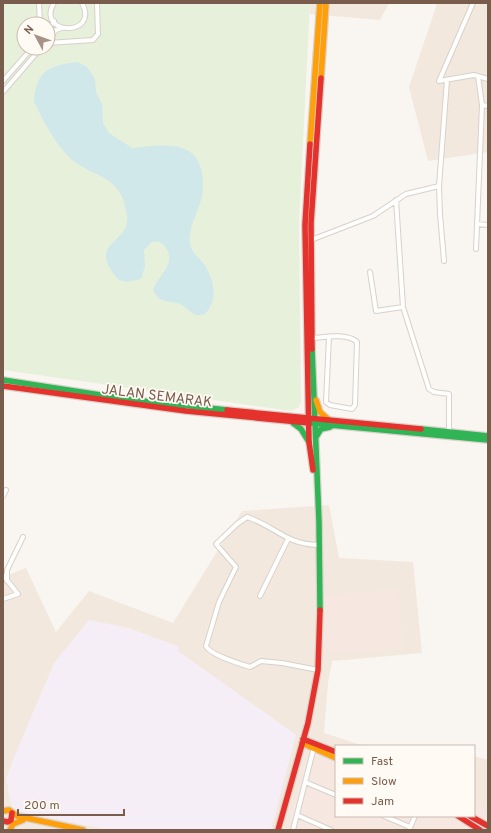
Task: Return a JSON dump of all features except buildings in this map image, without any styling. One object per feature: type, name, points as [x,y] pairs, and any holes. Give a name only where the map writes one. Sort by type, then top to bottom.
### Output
[{"type":"main road","points":[[318,543],[315,522],[314,480],[309,442],[314,396],[309,338],[305,225],[320,3]]},
{"type":"main road","points":[[278,830],[314,698],[318,670],[320,620],[318,543],[319,522],[316,438],[309,404],[309,338],[311,240],[326,3]]},
{"type":"main road","name":"JALAN SEMARAK","points":[[3,380],[133,400],[293,419]]},
{"type":"main road","name":"JALAN SEMARAK","points":[[3,386],[186,411],[312,420]]},
{"type":"main road","points":[[314,396],[320,412],[328,419]]},
{"type":"main road","points":[[309,404],[304,412],[293,419],[309,442]]},
{"type":"main road","points":[[312,420],[328,419],[488,436]]},
{"type":"main road","points":[[312,420],[339,425],[488,440]]},
{"type":"main road","points":[[316,438],[323,428],[339,425]]},
{"type":"main road","points":[[302,741],[335,752]]},
{"type":"main road","points":[[315,746],[335,757]]},
{"type":"main road","points":[[3,811],[8,810],[12,815],[23,820],[69,830]]},
{"type":"main road","points":[[23,820],[16,822],[8,830],[4,821],[12,815],[83,830]]},
{"type":"main road","points":[[460,817],[480,830]]},
{"type":"main road","points":[[472,817],[488,826]]},
{"type":"street","points":[[39,3],[40,16]]},
{"type":"street","points":[[52,16],[51,11],[54,3]]},
{"type":"street","points":[[56,30],[62,28],[73,28],[82,22],[85,12],[83,3]]},
{"type":"street","points":[[56,41],[93,40],[98,34],[97,3]]},
{"type":"street","points":[[473,3],[438,80],[440,82],[467,76],[478,76],[488,79]]},
{"type":"street","points":[[56,23],[62,28]]},
{"type":"street","points":[[3,82],[25,56]]},
{"type":"street","points":[[3,92],[34,56]]},
{"type":"street","points":[[476,249],[482,105],[478,76]]},
{"type":"street","points":[[444,261],[439,186],[447,80]]},
{"type":"street","points":[[482,105],[488,106]]},
{"type":"street","points":[[311,240],[373,216],[406,194],[439,186]]},
{"type":"street","points":[[396,200],[404,307],[430,389],[434,392],[449,394],[449,432]]},
{"type":"street","points":[[477,224],[488,225]]},
{"type":"street","points":[[370,272],[376,311],[404,307]]},
{"type":"street","points":[[309,338],[329,337],[352,339],[357,342],[355,405],[352,409],[330,405],[326,402],[329,337]]},
{"type":"street","points":[[3,496],[6,490]]},
{"type":"street","points":[[318,543],[303,544],[288,539],[247,517],[237,524],[216,544],[236,567],[219,602],[206,648],[226,658],[250,667],[262,660],[318,670]]},
{"type":"street","points":[[7,581],[7,570],[23,537]]},
{"type":"street","points":[[260,596],[288,539]]},
{"type":"street","points":[[3,576],[18,594],[3,599]]},
{"type":"street","points":[[293,830],[315,746]]},
{"type":"street","points":[[306,782],[335,795]]},
{"type":"street","points":[[297,816],[331,830]]},
{"type":"street","points":[[386,817],[409,829],[415,817]]},
{"type":"shaded area","points":[[310,3],[389,3],[380,20],[310,14]]},
{"type":"shaded area","points":[[435,3],[488,3],[488,152],[428,161],[409,87],[437,4]]},
{"type":"shaded area","points":[[329,505],[339,558],[413,562],[422,653],[332,661],[328,683],[324,733],[361,745],[335,745],[335,817],[475,817],[475,756],[488,760],[488,830],[3,830],[3,577],[26,568],[56,632],[89,591],[173,623],[242,511]]},
{"type":"shaded area","points":[[398,590],[402,649],[324,653],[323,595]]},
{"type":"shaded area","points":[[89,620],[129,628],[179,647],[178,651],[296,735],[271,830],[109,830],[12,810],[6,778],[18,748],[54,663]]},
{"type":"shaded area","points":[[310,739],[335,750],[335,817],[475,817],[475,804],[488,810],[488,830],[288,830]]},
{"type":"green space","points":[[3,3],[310,3],[299,222],[301,402],[299,407],[291,411],[3,370]]},
{"type":"water","points":[[78,62],[87,67],[95,79],[96,92],[102,104],[103,123],[109,133],[132,148],[174,146],[184,149],[192,154],[198,162],[202,173],[203,192],[194,219],[190,242],[193,252],[207,270],[214,289],[212,302],[205,314],[193,314],[184,306],[161,300],[155,294],[153,290],[155,285],[168,265],[169,260],[169,254],[162,243],[152,242],[144,250],[145,266],[141,279],[127,282],[119,280],[109,266],[106,256],[108,249],[125,229],[127,220],[122,196],[108,180],[80,165],[68,156],[49,130],[34,101],[38,83],[41,76],[46,71],[59,65]]},
{"type":"traffic: fast","points":[[312,349],[319,522],[320,610]]},
{"type":"traffic: fast","points":[[3,380],[133,400],[227,410]]},
{"type":"traffic: fast","points":[[293,423],[301,429],[309,442]]},
{"type":"traffic: fast","points":[[309,423],[488,440]]},
{"type":"traffic: fast","points":[[316,437],[321,429],[330,427]]},
{"type":"traffic: fast","points":[[421,429],[488,436]]},
{"type":"traffic: slow","points":[[310,144],[320,3]]},
{"type":"traffic: slow","points":[[321,78],[326,3]]},
{"type":"traffic: slow","points":[[316,400],[320,412],[328,419]]},
{"type":"traffic: slow","points":[[302,743],[335,758]]},
{"type":"traffic: slow","points":[[3,811],[9,810],[17,816],[83,830]]},
{"type":"traffic: slow","points":[[10,830],[13,824],[23,820]]},
{"type":"traffic: jam","points":[[312,349],[311,223],[321,78]]},
{"type":"traffic: jam","points":[[310,144],[305,225],[309,442],[313,470]]},
{"type":"traffic: jam","points":[[3,386],[186,411],[309,423]]},
{"type":"traffic: jam","points":[[227,410],[421,429]]},
{"type":"traffic: jam","points":[[278,830],[308,723],[318,670],[320,610]]},
{"type":"traffic: jam","points":[[303,739],[335,752]]},
{"type":"traffic: jam","points":[[3,821],[8,822],[11,820],[12,813]]},
{"type":"traffic: jam","points":[[460,817],[480,830]]},
{"type":"traffic: jam","points":[[472,817],[488,826]]}]
